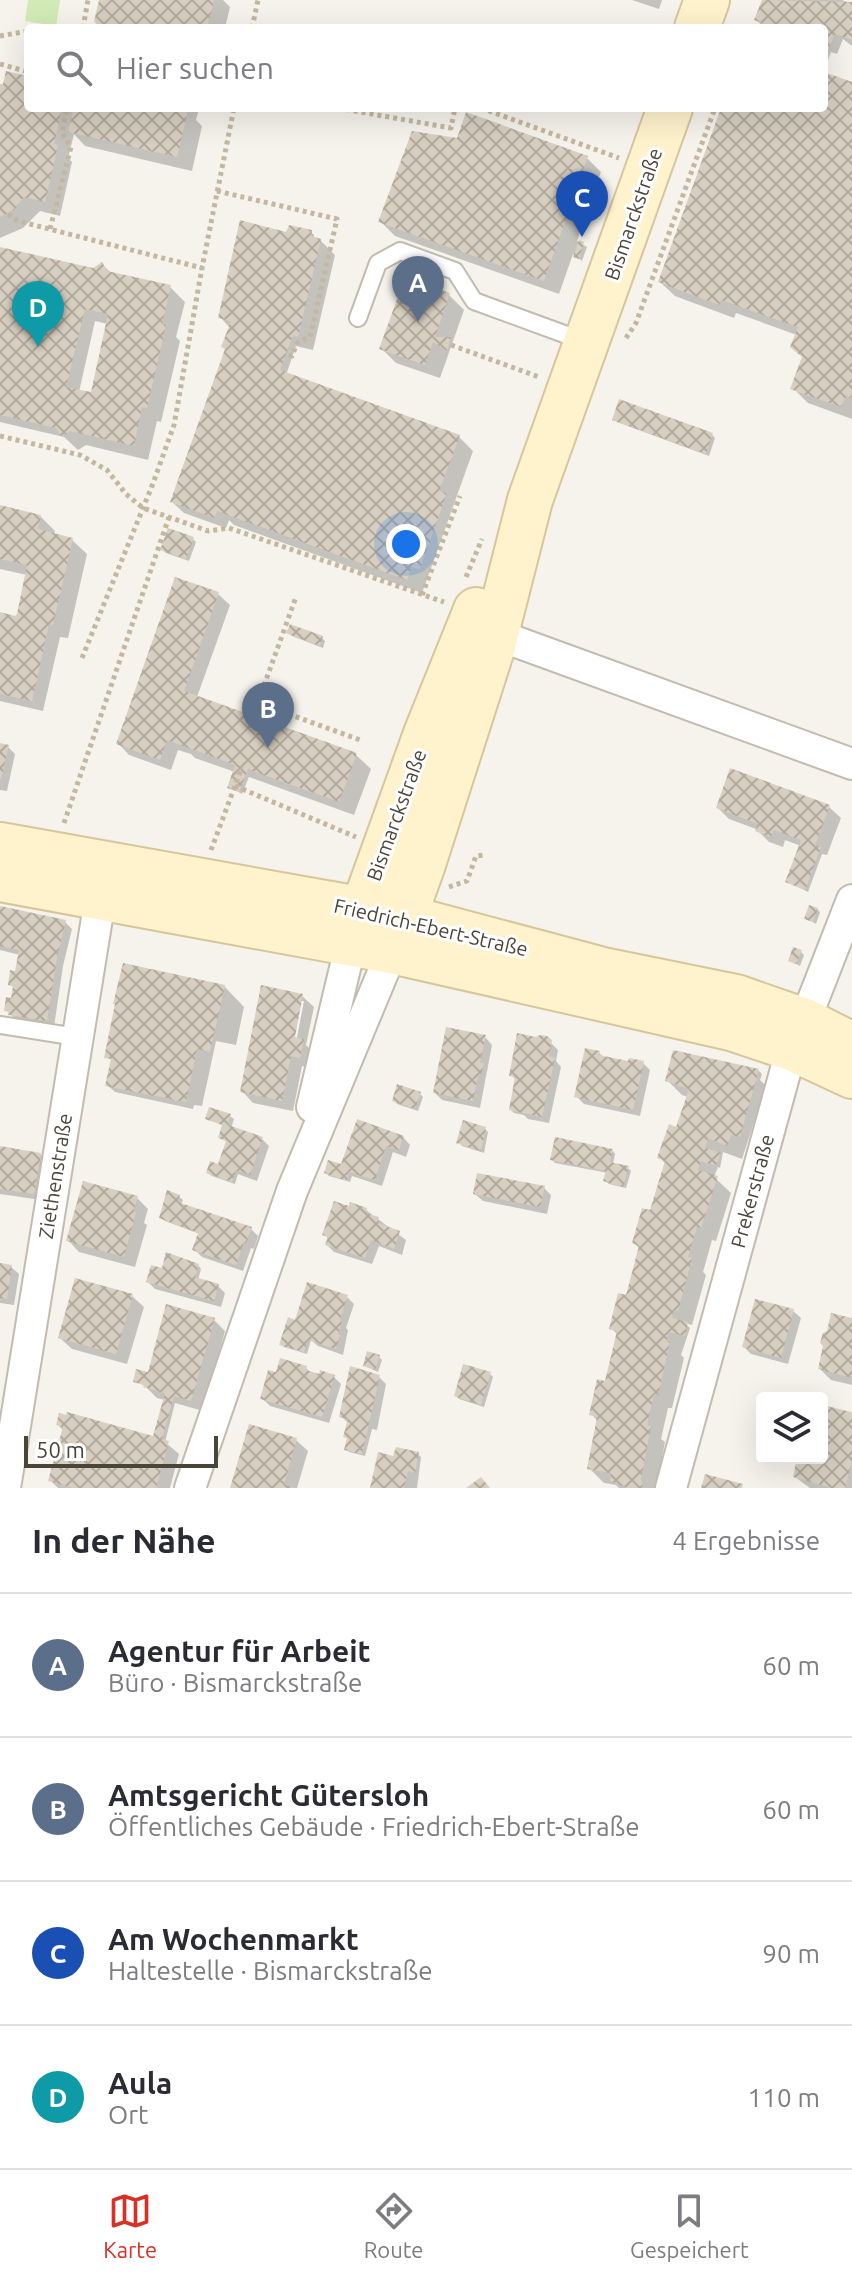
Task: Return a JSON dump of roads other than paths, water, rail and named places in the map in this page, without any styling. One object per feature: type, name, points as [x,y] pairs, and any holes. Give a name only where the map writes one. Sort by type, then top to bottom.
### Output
[{"type":"main road","points":[[698,24],[707,0]]},
{"type":"main road","name":"Bismarckstraße","points":[[377,930],[426,734],[481,599],[530,500],[669,112]]},
{"type":"main road","name":"Friedrich-Ebert-Straße","points":[[0,845],[103,880],[377,930],[731,1028],[800,1035],[852,1045]]},
{"type":"main road","name":"Friedrich-Ebert-Straße","points":[[0,879],[103,880]]},
{"type":"main road","name":"Friedrich-Ebert-Straße","points":[[800,1035],[852,1076]]},
{"type":"street","points":[[473,622],[852,764]]},
{"type":"street","name":"Ziethenstraße","points":[[5,1488],[103,880]]},
{"type":"street","name":"Prekerstraße","points":[[671,1488],[786,1069],[852,900]]},
{"type":"street","name":"Bismarckstraße","points":[[292,1191],[377,930]]},
{"type":"street","name":"Bismarckstraße","points":[[190,1488],[377,930]]},
{"type":"lane","points":[[358,318],[378,263],[400,251],[455,271],[474,301],[588,342]]},
{"type":"lane","points":[[0,1025],[77,1037]]},
{"type":"place","name":"Am Wochenmarkt","points":[[582,237]]},
{"type":"place","name":"Agentur für Arbeit","points":[[418,322]]},
{"type":"place","name":"Aula","points":[[38,347]]},
{"type":"place","name":"Amtsgericht Gütersloh","points":[[268,748]]}]
